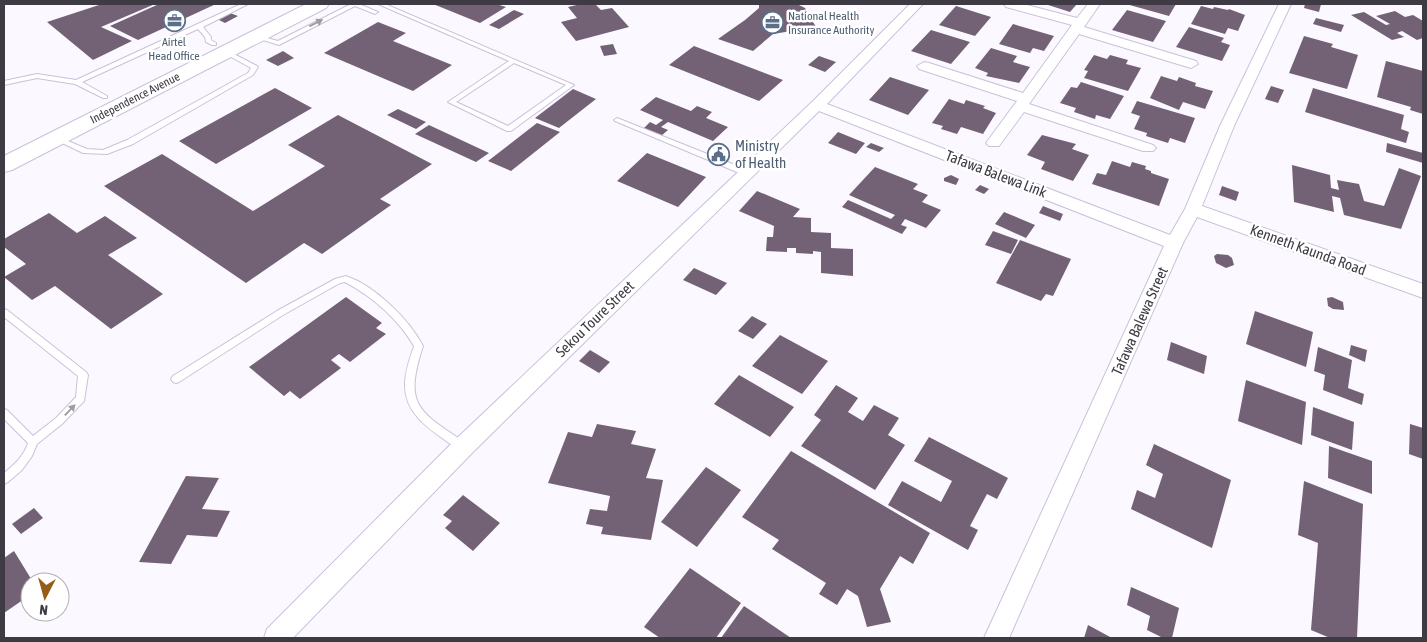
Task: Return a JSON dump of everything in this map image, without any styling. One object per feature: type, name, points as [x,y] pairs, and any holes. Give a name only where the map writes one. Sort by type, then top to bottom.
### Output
[{"type":"main road","name":"Independence Avenue","points":[[4,165],[220,48],[295,4]]},
{"type":"main road","name":"Independence Avenue","points":[[4,148],[106,97],[220,48],[255,37],[320,4]]},
{"type":"street","name":"Sekou Toure Street","points":[[276,638],[463,447],[817,105],[917,4]]},
{"type":"street","points":[[1010,4],[1191,64]]},
{"type":"street","points":[[994,143],[1094,4]]},
{"type":"street","name":"Tafawa Balewa Street","points":[[996,638],[1081,454],[1174,243],[1193,209],[1227,126],[1285,4]]},
{"type":"street","points":[[924,66],[1148,148]]},
{"type":"street","name":"Tafawa Balewa Link","points":[[817,105],[1174,243]]},
{"type":"street","name":"Kenneth Kaunda Road","points":[[1193,209],[1423,291]]},
{"type":"lane","points":[[77,82],[244,4]]},
{"type":"lane","points":[[255,37],[279,42],[354,4],[375,12]]},
{"type":"lane","points":[[381,4],[571,86],[509,129],[451,102],[513,61]]},
{"type":"lane","points":[[56,138],[86,151],[104,152],[130,142],[251,74],[255,67],[208,41],[208,37],[199,26]]},
{"type":"lane","points":[[4,84],[37,76],[77,82],[106,97]]},
{"type":"lane","points":[[617,120],[747,173]]},
{"type":"lane","points":[[176,379],[280,313],[338,281],[346,279],[383,305],[413,333],[419,346],[409,370],[408,397],[419,416],[463,447]]},
{"type":"lane","points":[[4,312],[84,375],[82,398],[59,421],[33,442],[30,454],[18,468],[4,479]]},
{"type":"lane","points":[[4,413],[33,442]]},
{"type":"building","points":[[102,4],[155,4],[101,27],[132,41],[93,60],[47,22]]},
{"type":"building","points":[[159,4],[216,4],[138,40],[110,26]]},
{"type":"building","points":[[433,4],[496,4],[506,7],[480,23]]},
{"type":"building","points":[[581,4],[595,4],[601,10],[612,8],[629,27],[576,41],[561,22],[577,18],[568,7]]},
{"type":"building","points":[[759,4],[797,4],[805,8],[816,27],[773,34],[753,51],[718,39],[745,20],[759,8]]},
{"type":"building","points":[[1045,4],[1077,4],[1070,12]]},
{"type":"building","points":[[1126,4],[1176,4],[1169,16]]},
{"type":"building","points":[[1305,4],[1321,4],[1319,12],[1304,8]]},
{"type":"building","points":[[956,6],[991,17],[975,36],[939,25]]},
{"type":"building","points":[[1201,6],[1213,9],[1214,7],[1229,9],[1245,15],[1238,31],[1228,28],[1225,34],[1191,24]]},
{"type":"building","points":[[514,10],[524,14],[499,29],[489,25]]},
{"type":"building","points":[[1127,10],[1166,21],[1153,42],[1112,30]]},
{"type":"building","points":[[1395,11],[1405,17],[1413,15],[1423,21],[1423,38],[1417,40],[1402,31],[1397,33],[1404,37],[1392,40],[1351,15],[1364,12],[1386,25],[1390,24],[1376,16]]},
{"type":"building","points":[[230,13],[238,16],[225,23],[217,19]]},
{"type":"building","points":[[1316,18],[1344,25],[1341,32],[1313,24]]},
{"type":"building","points":[[378,22],[406,33],[393,41],[452,65],[413,91],[324,53]]},
{"type":"building","points":[[1013,24],[1054,36],[1044,51],[1033,48],[1030,53],[999,44]]},
{"type":"building","points":[[1189,27],[1224,38],[1221,42],[1230,45],[1222,61],[1176,47]]},
{"type":"building","points":[[931,30],[970,42],[951,64],[911,51]]},
{"type":"building","points":[[1304,36],[1333,44],[1331,47],[1358,55],[1347,89],[1289,73]]},
{"type":"building","points":[[613,44],[617,54],[604,56],[600,46]]},
{"type":"building","points":[[694,46],[783,80],[759,101],[669,65]]},
{"type":"building","points":[[991,48],[1017,56],[1013,62],[1030,67],[1019,83],[986,76],[988,73],[975,68]]},
{"type":"building","points":[[283,51],[294,58],[278,66],[266,60]]},
{"type":"building","points":[[1094,55],[1107,59],[1110,55],[1128,60],[1126,64],[1141,68],[1128,91],[1084,78],[1088,71],[1084,70]]},
{"type":"building","points":[[819,56],[836,62],[825,72],[808,65]]},
{"type":"building","points":[[1386,61],[1423,71],[1423,114],[1410,110],[1411,107],[1377,97]]},
{"type":"building","points":[[1161,76],[1177,81],[1179,77],[1196,83],[1195,86],[1213,91],[1205,109],[1183,102],[1179,110],[1150,98]]},
{"type":"building","points":[[890,77],[929,90],[908,115],[869,100]]},
{"type":"building","points":[[1081,82],[1124,96],[1110,119],[1096,115],[1095,119],[1074,112],[1076,108],[1060,103],[1071,87],[1077,88]]},
{"type":"building","points":[[1271,86],[1284,90],[1278,103],[1265,99]]},
{"type":"building","points":[[275,88],[312,108],[216,164],[179,141]]},
{"type":"building","points":[[1313,88],[1404,115],[1401,129],[1409,132],[1406,143],[1305,112]]},
{"type":"building","points":[[573,89],[596,99],[559,128],[535,118]]},
{"type":"building","points":[[656,97],[691,111],[697,106],[712,112],[706,118],[728,127],[713,141],[668,122],[661,127],[668,130],[661,136],[644,128],[650,122],[656,125],[663,120],[640,110]]},
{"type":"building","points":[[949,99],[964,104],[966,100],[985,106],[983,108],[996,113],[983,134],[961,127],[957,134],[941,129],[943,126],[932,123]]},
{"type":"building","points":[[1137,101],[1195,118],[1185,143],[1170,138],[1168,143],[1146,136],[1147,133],[1134,129],[1140,116],[1131,113]]},
{"type":"building","points":[[398,109],[426,122],[416,129],[387,115]]},
{"type":"building","points":[[338,115],[432,164],[380,199],[391,205],[322,254],[304,243],[246,283],[104,186],[162,154],[253,211],[325,166],[288,145]]},
{"type":"building","points":[[537,123],[560,132],[511,171],[488,161]]},
{"type":"building","points":[[429,125],[489,153],[476,162],[415,134]]},
{"type":"building","points":[[838,132],[865,143],[856,154],[828,143]]},
{"type":"building","points":[[1042,135],[1076,144],[1072,149],[1089,155],[1073,181],[1041,169],[1045,162],[1027,155]]},
{"type":"building","points":[[871,143],[884,148],[879,152],[866,147]]},
{"type":"building","points":[[1387,143],[1423,153],[1423,163],[1386,152]]},
{"type":"building","points":[[647,153],[706,177],[678,207],[617,181]]},
{"type":"building","points":[[1112,161],[1130,167],[1132,162],[1146,166],[1145,169],[1151,171],[1151,173],[1169,179],[1159,206],[1092,184],[1097,173],[1106,175]]},
{"type":"building","points":[[1292,165],[1330,175],[1331,188],[1339,190],[1337,180],[1359,184],[1364,201],[1384,206],[1399,168],[1421,176],[1401,229],[1344,215],[1340,198],[1332,196],[1334,212],[1294,202]]},
{"type":"building","points":[[875,167],[918,184],[913,189],[928,195],[922,202],[941,210],[926,228],[905,219],[901,225],[907,227],[902,234],[842,207],[848,200],[891,219],[895,215],[849,195]]},
{"type":"building","points":[[951,175],[959,179],[956,185],[944,181],[944,178]]},
{"type":"building","points":[[980,185],[989,189],[984,194],[975,190]]},
{"type":"building","points":[[1222,186],[1239,192],[1236,201],[1219,195]]},
{"type":"building","points":[[757,191],[800,209],[793,217],[811,218],[811,232],[831,233],[831,248],[853,249],[853,276],[821,273],[821,252],[813,251],[813,254],[796,253],[796,248],[787,248],[787,252],[766,251],[767,237],[773,237],[774,226],[739,211]]},
{"type":"building","points":[[1043,206],[1063,214],[1060,221],[1039,213]]},
{"type":"building","points":[[1004,212],[1035,225],[1026,238],[995,224]]},
{"type":"building","points":[[49,213],[77,233],[105,216],[137,238],[108,255],[163,294],[111,329],[55,286],[32,300],[4,277],[26,264],[4,247],[4,239]]},
{"type":"building","points":[[993,231],[1018,240],[1011,254],[985,245]]},
{"type":"building","points":[[1020,240],[1071,259],[1053,296],[1046,294],[1041,301],[996,283]]},
{"type":"building","points":[[1217,254],[1228,255],[1232,258],[1234,265],[1226,268],[1216,263],[1214,256]]},
{"type":"building","points":[[694,268],[727,283],[716,295],[683,280]]},
{"type":"building","points":[[346,297],[382,323],[376,328],[386,334],[350,362],[339,354],[331,360],[341,368],[300,399],[290,391],[284,396],[249,367]]},
{"type":"building","points":[[1332,297],[1343,302],[1344,310],[1333,309],[1328,306],[1327,298]]},
{"type":"building","points":[[1255,311],[1313,332],[1306,367],[1246,344]]},
{"type":"building","points":[[752,316],[767,324],[753,339],[738,331]]},
{"type":"building","points":[[780,335],[828,361],[802,394],[752,366]]},
{"type":"building","points":[[1171,342],[1207,356],[1204,374],[1167,360]]},
{"type":"building","points":[[1351,345],[1367,350],[1365,362],[1349,355]]},
{"type":"building","points":[[1318,347],[1352,360],[1348,388],[1364,394],[1362,405],[1323,390],[1325,375],[1314,371]]},
{"type":"building","points":[[590,350],[610,362],[599,373],[579,361]]},
{"type":"building","points":[[739,375],[794,407],[770,437],[714,404]]},
{"type":"building","points":[[1246,380],[1306,402],[1302,445],[1238,421]]},
{"type":"building","points":[[836,385],[858,398],[848,412],[863,421],[874,405],[899,418],[888,435],[905,445],[875,490],[801,446],[821,420],[814,415]]},
{"type":"building","points":[[1313,407],[1354,422],[1352,450],[1311,435]]},
{"type":"building","points":[[597,424],[636,431],[631,444],[656,449],[646,478],[663,480],[651,540],[601,534],[603,527],[586,524],[590,509],[607,511],[610,496],[548,483],[568,432],[592,437]]},
{"type":"building","points":[[1410,424],[1423,428],[1423,459],[1409,454]]},
{"type":"building","points":[[929,437],[1008,478],[997,499],[987,494],[970,526],[978,530],[968,550],[888,505],[902,481],[941,502],[952,481],[914,461]]},
{"type":"building","points":[[1154,444],[1231,480],[1212,548],[1131,509],[1137,490],[1155,498],[1163,474],[1146,465]]},
{"type":"building","points":[[1329,446],[1372,461],[1372,494],[1328,478]]},
{"type":"building","points":[[791,451],[930,533],[913,564],[900,556],[880,589],[891,622],[867,627],[858,596],[847,589],[837,605],[819,594],[826,583],[772,549],[779,540],[742,517]]},
{"type":"building","points":[[706,467],[741,490],[697,547],[661,522]]},
{"type":"building","points":[[186,476],[219,478],[202,509],[230,511],[217,537],[187,535],[171,564],[139,562]]},
{"type":"building","points":[[1304,481],[1363,504],[1357,638],[1330,638],[1311,630],[1318,543],[1298,535]]},
{"type":"building","points":[[463,495],[500,523],[473,551],[445,528],[452,521],[443,515]]},
{"type":"building","points":[[34,508],[43,518],[21,534],[12,524]]},
{"type":"building","points":[[14,551],[27,572],[20,572],[20,602],[4,613],[4,558]]},
{"type":"building","points":[[690,568],[741,603],[716,638],[660,638],[644,627]]},
{"type":"building","points":[[1131,587],[1179,608],[1172,638],[1163,638],[1147,630],[1150,616],[1127,605]]},
{"type":"building","points":[[744,606],[791,638],[721,638]]},
{"type":"building","points":[[1088,625],[1112,638],[1084,638]]},
{"type":"place","name":"Airtel Head Office","points":[[174,21]]},
{"type":"place","name":"National Health Insurance Authority","points":[[772,23]]},
{"type":"place","name":"Ministry of Health","points":[[719,155]]}]
